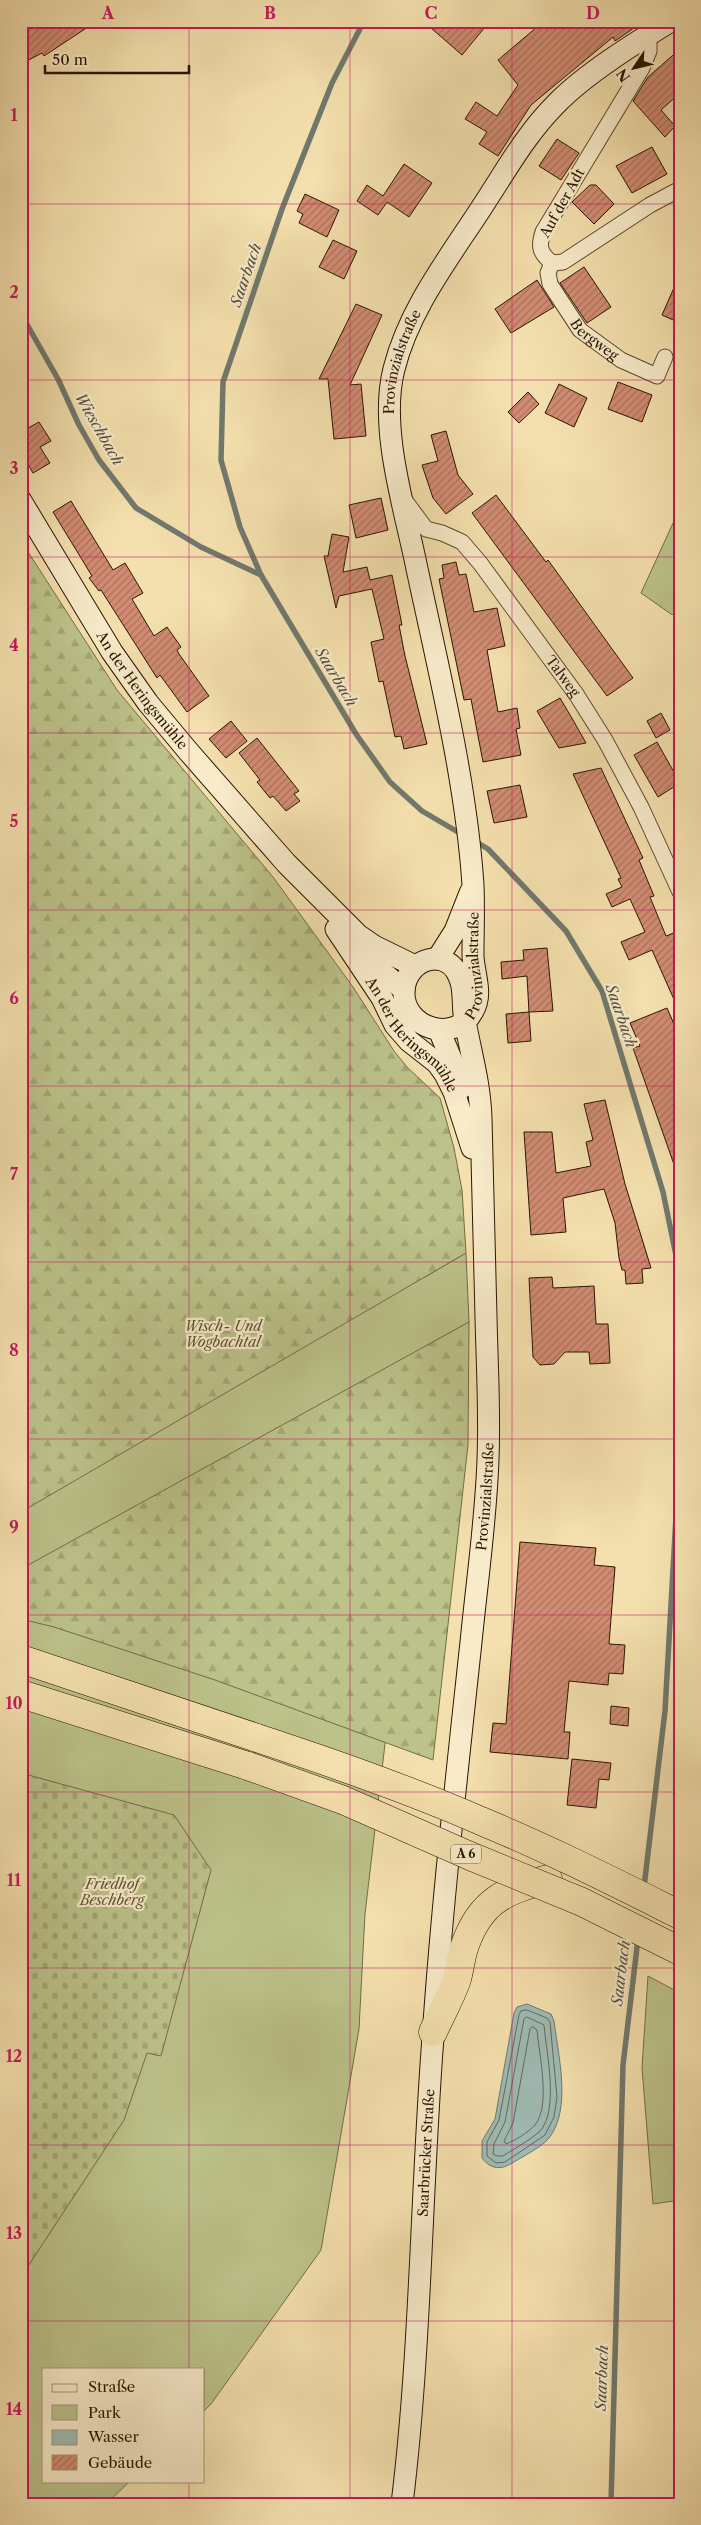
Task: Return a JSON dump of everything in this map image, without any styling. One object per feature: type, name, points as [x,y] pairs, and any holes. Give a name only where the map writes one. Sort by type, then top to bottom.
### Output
[{"type":"highway","points":[[21,1659],[351,1770],[481,1820],[596,1872],[680,1915]]},
{"type":"highway","name":"A 6","points":[[21,1694],[248,1766],[342,1800],[582,1902],[680,1951]]},
{"type":"highway","name":"A 6","points":[[453,1823],[547,1869],[589,1886],[680,1942]]},
{"type":"highway","points":[[433,2032],[457,1980],[464,1947],[479,1916],[486,1907],[513,1888],[547,1869],[506,1838],[453,1823]]},
{"type":"highway","points":[[589,1886],[680,1925]]},
{"type":"main road","name":"Provinzialstraße","points":[[453,1823],[488,1461],[480,1090],[465,1022],[475,1010],[478,988],[473,962],[472,878],[462,797],[438,666],[392,442],[391,386],[394,367],[414,316],[514,157],[541,121],[560,99],[671,21]]},
{"type":"main road","name":"An der Heringsmühle","points":[[21,501],[112,652],[148,703],[286,863],[358,935],[374,946],[415,966]]},
{"type":"main road","name":"An der Heringsmühle","points":[[286,863],[313,903],[362,957],[404,990]]},
{"type":"main road","name":"Provinzialstraße","points":[[438,958],[455,931],[472,878]]},
{"type":"main road","name":"An der Heringsmühle","points":[[336,929],[382,998],[395,1025],[409,1041],[437,1063],[446,1074],[454,1092],[472,1148]]},
{"type":"main road","points":[[438,958],[450,963],[458,972],[462,985],[465,1022],[439,1030],[425,1027],[410,1016],[404,1001],[407,978],[415,966],[424,960],[438,958]]},
{"type":"main road","name":"Provinzialstraße","points":[[439,1030],[464,1089],[472,1148],[482,1188]]},
{"type":"main road","name":"Saarbrücker Straße","points":[[402,2504],[414,2381],[433,2032],[453,1823]]},
{"type":"street","name":"Auf der Adt","points":[[552,263],[542,256],[539,245],[543,232],[642,68],[649,51],[649,35]]},
{"type":"street","points":[[552,263],[563,262],[650,204],[680,189]]},
{"type":"street","name":"Bergweg","points":[[552,263],[548,273],[550,284],[580,330],[620,360],[657,376],[665,357]]},
{"type":"street","name":"Talweg","points":[[402,497],[426,529],[442,533],[462,542],[480,563],[576,694],[605,740],[642,807],[680,892]]},
{"type":"green space","points":[[680,508],[680,617],[671,614],[641,593]]},
{"type":"green space","points":[[21,541],[117,690],[273,877],[353,987],[394,1051],[407,1067],[440,1098],[454,1148],[462,1190],[466,1253],[21,1512]]},
{"type":"green space","name":"Wisch- Und Wogbachtal","points":[[21,629],[425,1277],[466,1253],[469,1322],[426,1346],[405,1574],[365,1914],[359,2029],[321,2250],[205,2410],[205,2368],[42,2368],[42,2482],[129,2482],[106,2504],[21,2504]]},
{"type":"green space","points":[[469,1322],[468,1445],[433,1760],[215,1680],[54,1627],[21,1619],[21,1569]]},
{"type":"green space","name":"Friedhof Beschberg","points":[[21,1773],[174,1815],[211,1870],[161,2056],[147,2053],[124,2120],[21,2277]]},
{"type":"green space","points":[[648,1976],[680,1993],[680,2200],[653,2204],[642,2068]]},
{"type":"water","points":[[527,2004],[551,2014],[554,2021],[562,2081],[560,2112],[556,2126],[546,2141],[510,2165],[497,2168],[489,2165],[482,2158],[482,2141],[495,2119],[514,2013],[517,2007]]},
{"type":"building","points":[[40,21],[97,21],[44,56],[42,53],[21,64],[21,34]]},
{"type":"building","points":[[423,21],[490,21],[462,55]]},
{"type":"building","points":[[544,21],[644,21],[615,41],[613,37],[531,105],[498,156],[479,144],[487,132],[465,119],[476,102],[497,116],[518,85],[498,60]]},
{"type":"building","points":[[680,49],[680,93],[661,110],[675,126],[665,137],[633,101],[648,77]]},
{"type":"building","points":[[557,139],[579,153],[561,180],[539,166]]},
{"type":"building","points":[[652,147],[667,174],[632,193],[616,166]]},
{"type":"building","points":[[404,164],[432,183],[409,217],[387,202],[378,215],[357,201],[367,185],[383,196]]},
{"type":"building","points":[[590,185],[596,185],[614,204],[594,224],[572,202]]},
{"type":"building","points":[[305,194],[339,210],[327,237],[299,223],[303,214],[297,211]]},
{"type":"building","points":[[333,240],[357,251],[344,279],[319,267]]},
{"type":"building","points":[[584,267],[611,307],[587,323],[560,283]]},
{"type":"building","points":[[680,274],[680,323],[662,315]]},
{"type":"building","points":[[537,280],[554,307],[511,333],[495,309]]},
{"type":"building","points":[[356,304],[382,315],[350,385],[361,384],[366,436],[334,439],[328,379],[319,379]]},
{"type":"building","points":[[618,382],[652,395],[642,422],[608,409]]},
{"type":"building","points":[[559,384],[587,398],[574,427],[545,413]]},
{"type":"building","points":[[528,392],[539,404],[519,423],[508,412]]},
{"type":"building","points":[[39,422],[51,441],[40,447],[50,463],[33,473],[21,452],[21,432]]},
{"type":"building","points":[[446,431],[458,475],[473,494],[446,514],[433,498],[422,465],[438,461],[431,435]]},
{"type":"building","points":[[496,495],[546,562],[548,560],[633,678],[607,696],[472,513]]},
{"type":"building","points":[[381,498],[388,530],[356,538],[349,505]]},
{"type":"building","points":[[71,501],[113,570],[125,563],[143,593],[132,599],[154,636],[167,627],[181,647],[177,650],[179,654],[209,696],[187,712],[160,675],[157,678],[101,590],[99,591],[89,578],[92,576],[53,512]]},
{"type":"building","points":[[332,534],[349,537],[343,572],[367,567],[370,580],[392,575],[402,625],[399,625],[405,656],[427,744],[404,749],[401,736],[395,737],[383,681],[379,682],[371,642],[384,639],[372,589],[339,596],[336,608],[324,556],[328,556]]},
{"type":"building","points":[[456,562],[459,575],[466,574],[474,612],[497,608],[505,646],[487,650],[498,712],[517,708],[520,728],[516,729],[521,755],[483,762],[471,699],[464,700],[439,579],[444,578],[442,565]]},
{"type":"building","points":[[560,698],[586,743],[559,748],[537,711]]},
{"type":"building","points":[[661,713],[670,730],[656,738],[647,721]]},
{"type":"building","points":[[231,721],[247,741],[226,758],[209,739]]},
{"type":"building","points":[[257,738],[299,791],[294,794],[300,801],[286,811],[273,796],[270,798],[257,782],[260,780],[239,753]]},
{"type":"building","points":[[657,742],[680,783],[658,797],[634,755]]},
{"type":"building","points":[[601,768],[643,858],[639,860],[654,896],[650,897],[666,936],[676,932],[680,941],[680,1013],[652,950],[629,960],[621,942],[645,932],[630,899],[612,907],[606,894],[622,887],[618,879],[621,878],[573,774]]},
{"type":"building","points":[[520,785],[527,817],[494,823],[487,791]]},
{"type":"building","points":[[547,948],[553,1011],[529,1012],[527,976],[502,979],[501,962],[524,960],[523,950]]},
{"type":"building","points":[[667,1008],[680,1038],[680,1172],[677,1173],[633,1048],[640,1046],[630,1023]]},
{"type":"building","points":[[529,1012],[531,1041],[508,1043],[506,1014]]},
{"type":"building","points":[[605,1100],[625,1184],[651,1268],[642,1269],[643,1283],[626,1284],[625,1270],[622,1270],[619,1258],[615,1223],[604,1189],[563,1198],[566,1232],[531,1235],[524,1132],[552,1132],[556,1173],[591,1166],[586,1142],[593,1140],[584,1104]]},
{"type":"building","points":[[552,1277],[553,1288],[594,1286],[596,1324],[608,1324],[610,1363],[590,1364],[589,1352],[565,1352],[554,1364],[540,1365],[533,1357],[529,1278]]},
{"type":"building","points":[[520,1542],[596,1548],[594,1565],[615,1567],[609,1644],[625,1645],[623,1674],[609,1673],[608,1685],[569,1681],[564,1732],[570,1732],[568,1759],[490,1752],[493,1723],[506,1724]]},
{"type":"building","points":[[611,1706],[629,1708],[628,1726],[610,1724]]},
{"type":"building","points":[[572,1759],[611,1763],[609,1780],[599,1779],[596,1808],[567,1805]]},
{"type":"waterway","name":"Saarbach","points":[[364,21],[332,83],[282,209],[223,382],[221,460],[240,527],[261,575],[356,734],[390,782],[422,811],[463,835]]},
{"type":"waterway","name":"Wieschbach","points":[[21,314],[58,379],[79,425],[99,460],[136,508],[201,547],[261,575]]},
{"type":"waterway","name":"Saarbach","points":[[473,840],[488,849],[566,931],[602,991],[663,1192],[680,1275]]},
{"type":"waterway","name":"Saarbach","points":[[644,1887],[665,1711],[680,1446]]},
{"type":"waterway","name":"Saarbach","points":[[611,2504],[623,2065],[638,1939]]}]
